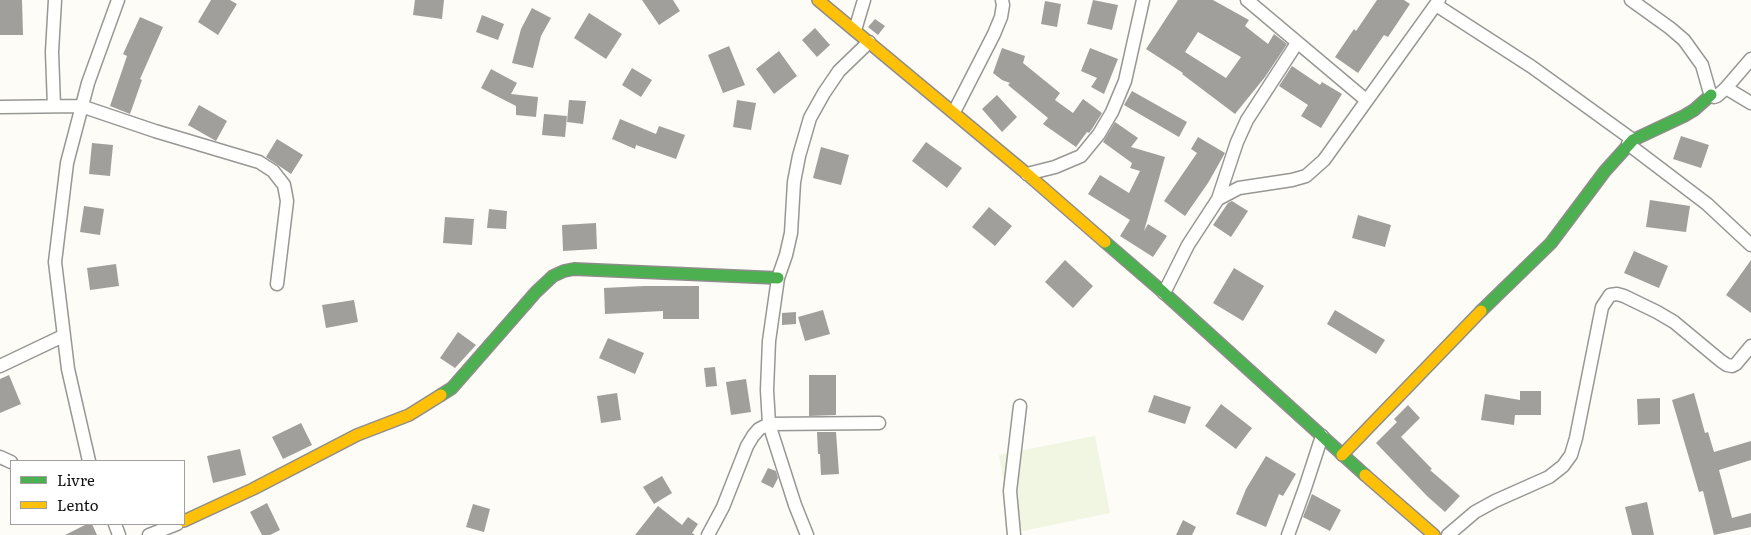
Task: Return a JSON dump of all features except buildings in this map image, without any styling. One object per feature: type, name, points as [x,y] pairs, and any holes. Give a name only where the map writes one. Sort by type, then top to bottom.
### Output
[{"type":"street","points":[[54,106],[52,52],[55,0]]},
{"type":"street","points":[[89,460],[68,369],[55,262],[67,163],[81,106],[118,0]]},
{"type":"street","points":[[818,0],[1027,174],[1164,293],[1342,455],[1434,535]]},
{"type":"street","points":[[856,30],[864,0]]},
{"type":"street","points":[[954,112],[994,34],[1001,17],[1002,0]]},
{"type":"street","points":[[1027,174],[1055,167],[1081,156],[1099,134],[1112,112],[1125,81],[1143,0]]},
{"type":"street","points":[[1247,0],[1366,100]]},
{"type":"street","points":[[1631,0],[1684,40],[1702,65],[1711,95]]},
{"type":"street","points":[[1218,199],[1239,188],[1306,176],[1324,160],[1438,2],[1532,66],[1631,142],[1707,204],[1751,245]]},
{"type":"street","points":[[807,535],[795,505],[769,424],[767,366],[778,278],[791,233],[794,182],[810,118],[839,71],[869,42]]},
{"type":"street","points":[[1164,293],[1188,245],[1218,199],[1237,142],[1247,120],[1297,43]]},
{"type":"street","points":[[1342,455],[1469,322],[1551,243],[1605,171],[1631,142],[1684,116],[1711,95],[1716,96],[1726,88],[1751,59]]},
{"type":"street","points":[[1726,88],[1751,103]]},
{"type":"street","points":[[0,107],[81,106],[155,131],[260,162],[273,171],[284,185],[287,202],[277,284]]},
{"type":"street","points":[[185,520],[253,488],[357,435],[409,415],[430,403],[452,388],[536,292],[553,276],[564,271],[574,269],[778,278]]},
{"type":"street","points":[[1448,535],[1476,512],[1495,501],[1549,477],[1563,466],[1570,455],[1576,438],[1602,307],[1610,295],[1624,296],[1674,322],[1727,365],[1732,366],[1736,364],[1751,346]]},
{"type":"street","points":[[0,366],[63,336]]},
{"type":"street","points":[[1014,535],[1010,492],[1020,406]]},
{"type":"street","points":[[708,535],[723,507],[750,441],[759,429],[769,424],[879,423]]},
{"type":"street","points":[[1288,535],[1322,436]]},
{"type":"street","points":[[149,535],[174,525]]},
{"type":"green space","points":[[1095,436],[1110,513],[1013,533],[999,455]]},
{"type":"traffic: fast","points":[[1481,311],[1551,243],[1605,171],[1633,140],[1684,116],[1711,95]]},
{"type":"traffic: fast","points":[[1105,242],[1365,475]]},
{"type":"traffic: fast","points":[[441,395],[452,388],[536,292],[553,276],[564,271],[574,269],[778,278]]},
{"type":"traffic: slow","points":[[818,0],[1027,174],[1105,242]]},
{"type":"traffic: slow","points":[[1342,455],[1481,311]]},
{"type":"traffic: slow","points":[[185,521],[253,489],[357,435],[409,415],[441,395]]},
{"type":"traffic: slow","points":[[1365,475],[1434,535]]}]
